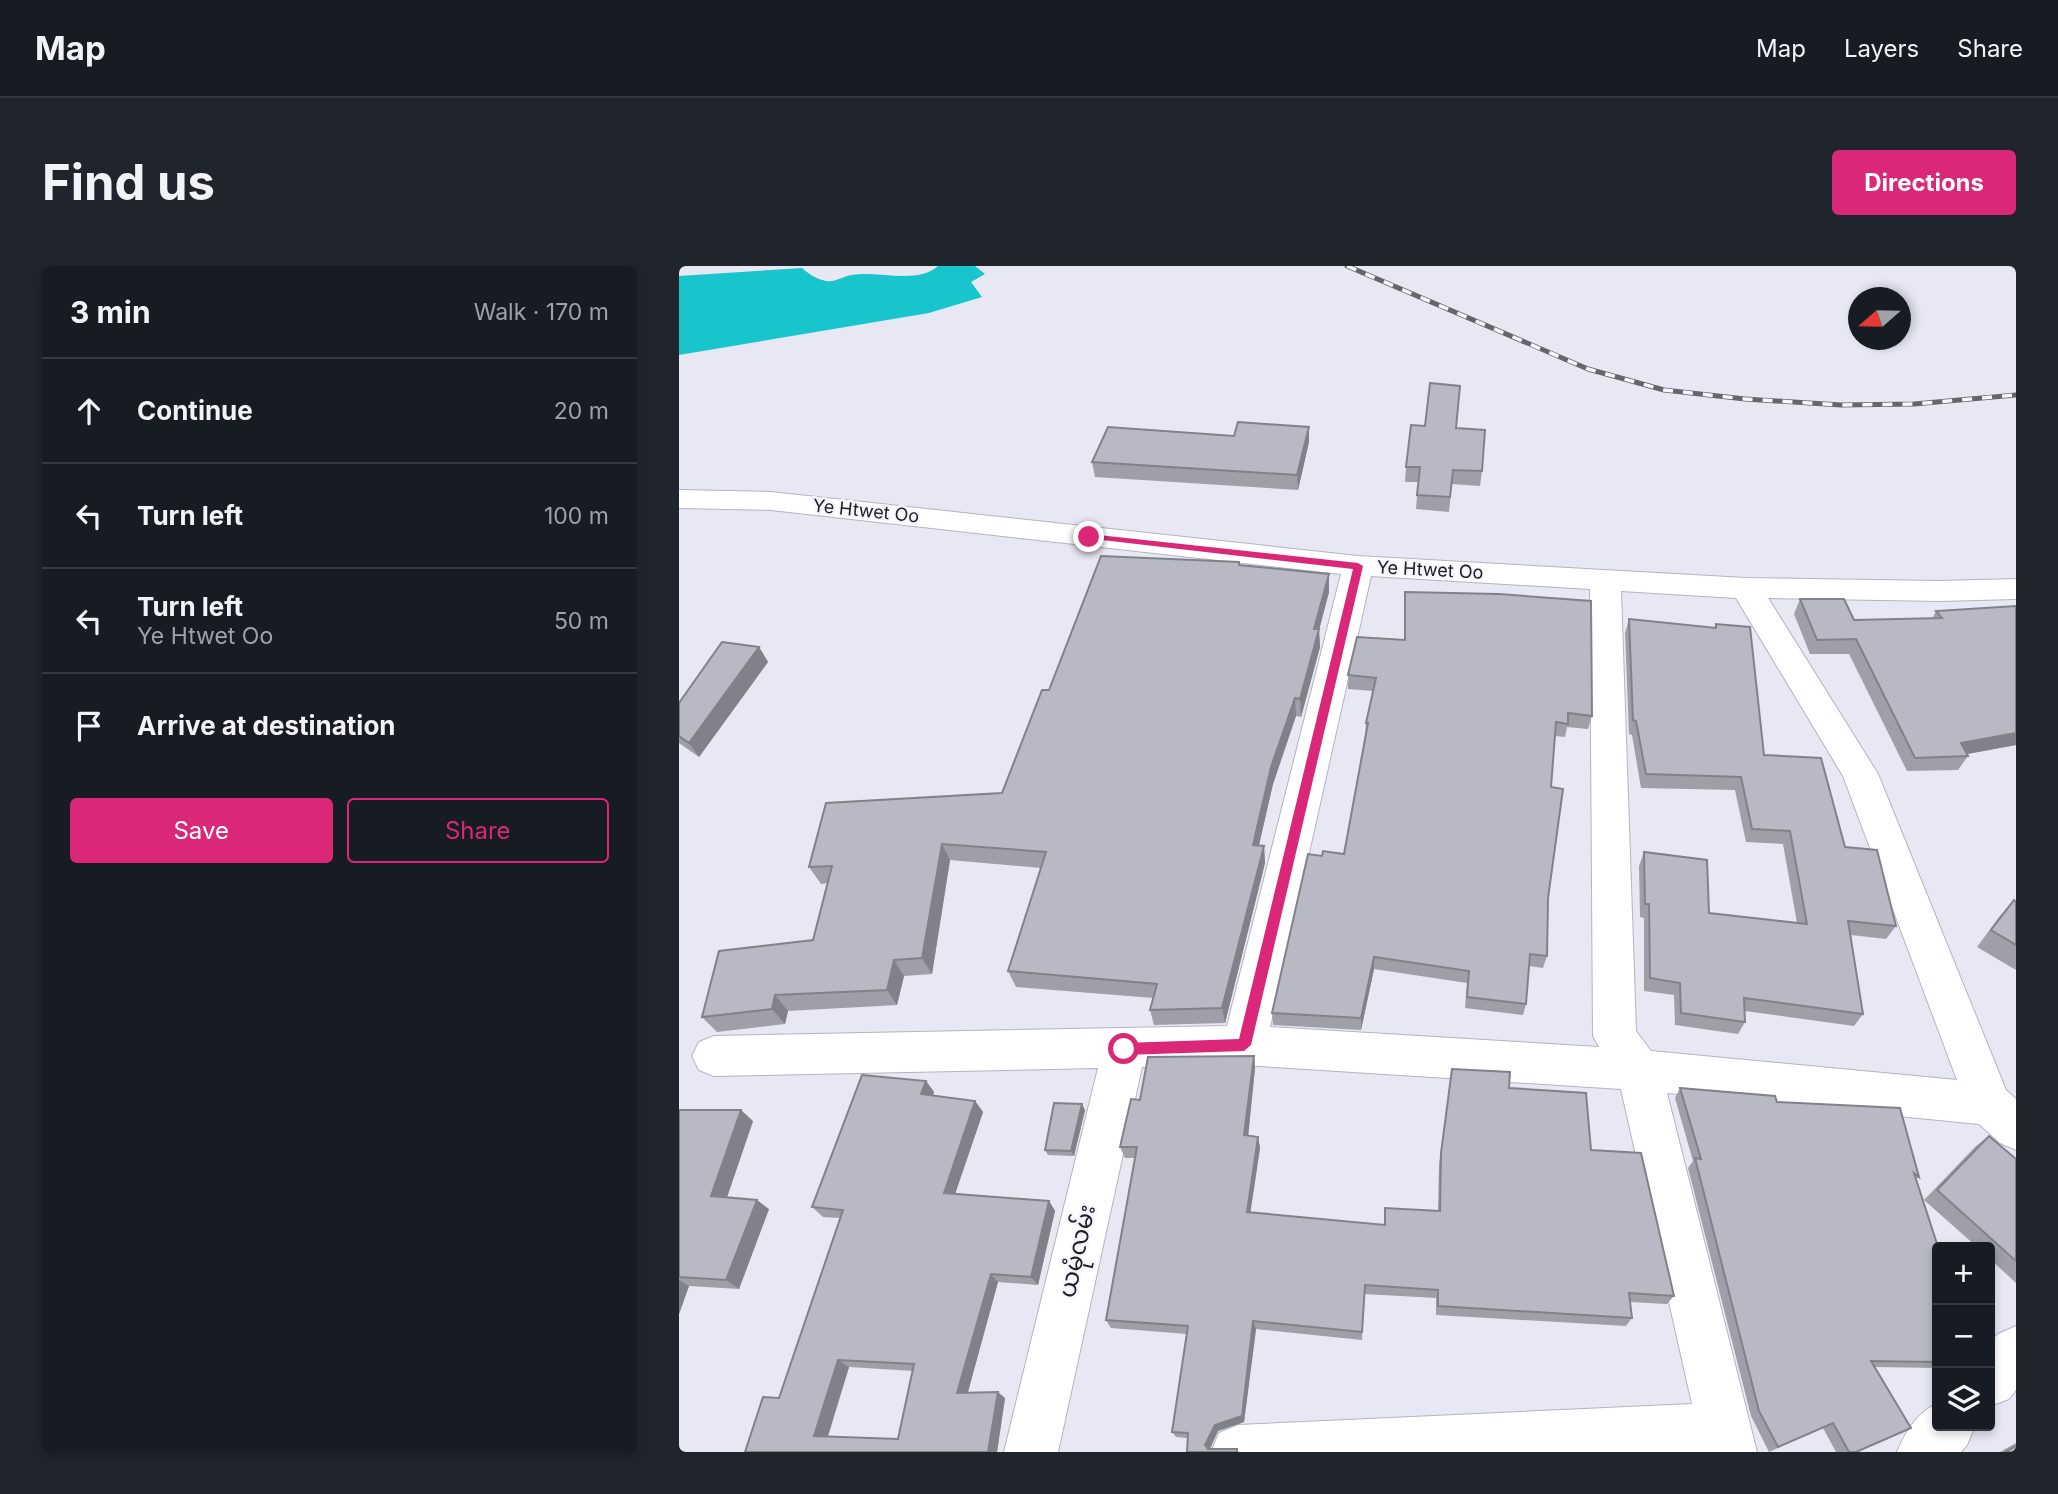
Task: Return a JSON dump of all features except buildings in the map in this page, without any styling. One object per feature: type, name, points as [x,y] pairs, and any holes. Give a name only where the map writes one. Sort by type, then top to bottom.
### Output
[{"type":"street","name":"Ye Htwet Oo","points":[[679,499],[771,501],[1358,566],[1746,588],[1939,591],[2016,589]]},
{"type":"street","points":[[1244,1045],[1358,566]]},
{"type":"street","points":[[1238,1452],[1726,1441],[1639,1070],[1615,1036],[1605,580]]},
{"type":"street","points":[[714,1056],[1244,1045],[1639,1070],[2003,1116],[1860,774],[1746,588]]},
{"type":"street","name":"ယမုံလမ်း","points":[[1031,1452],[1124,1049]]},
{"type":"street","points":[[1995,1375],[2016,1352]]},
{"type":"street","points":[[1924,1452],[1943,1431]]},
{"type":"water","points":[[938,266],[975,266],[985,274],[971,282],[982,297],[929,313],[679,355],[679,276],[802,268],[816,278],[829,281],[862,274],[919,275]]},
{"type":"railway","points":[[1347,266],[1588,369],[1664,390],[1745,399],[1841,405],[1914,404],[2016,395]]},
{"type":"route","points":[[1089,537],[1358,566],[1244,1045],[1124,1049]]}]
